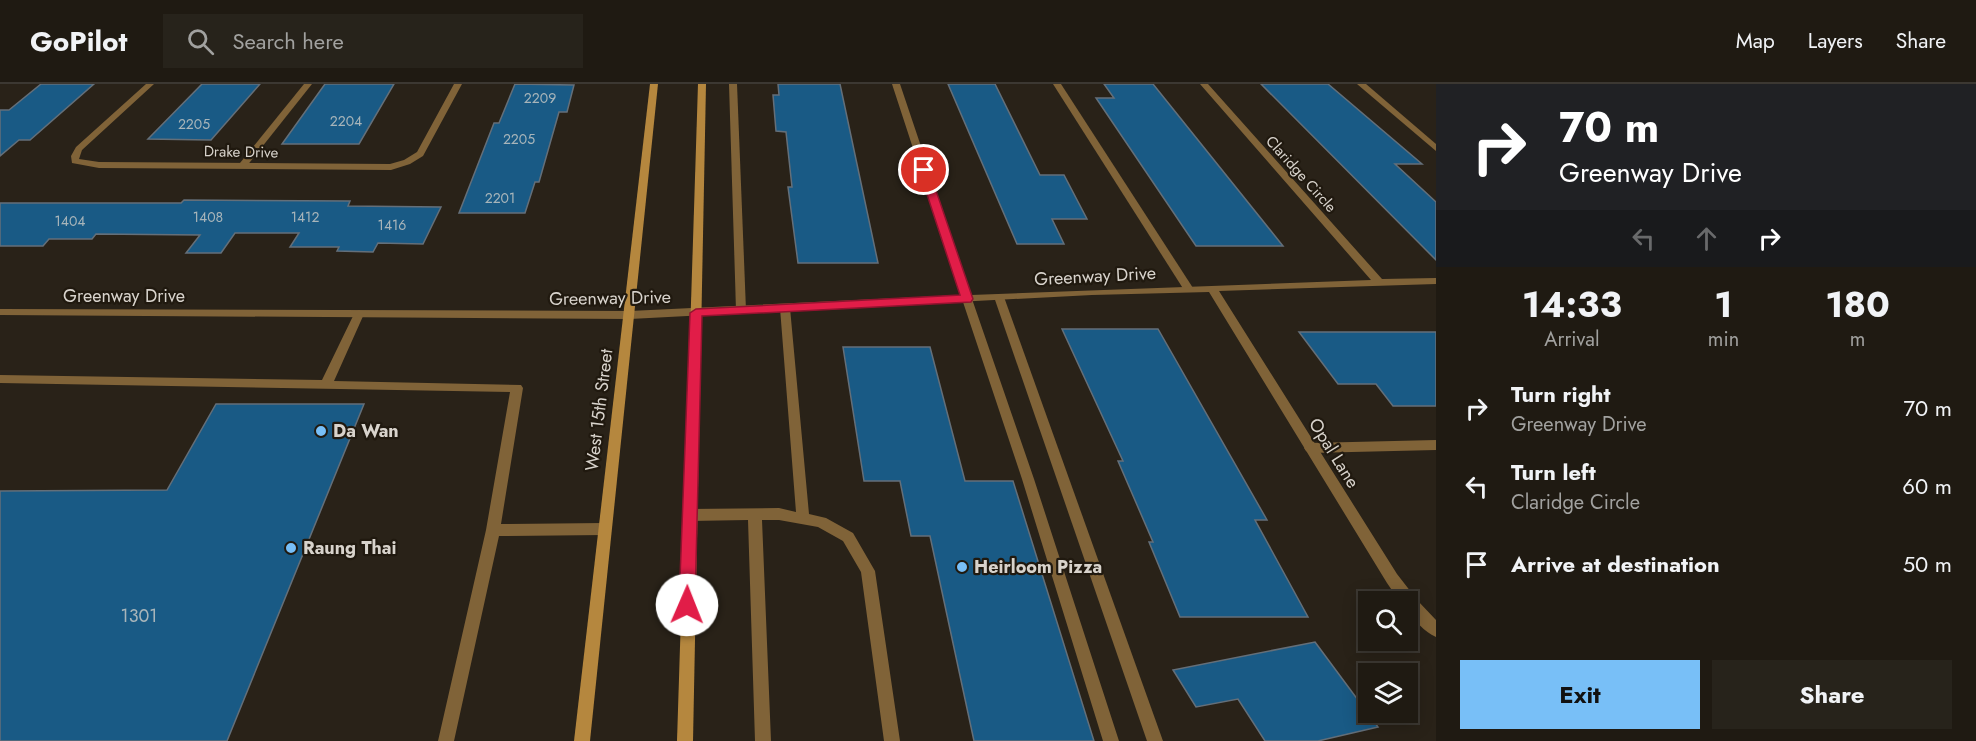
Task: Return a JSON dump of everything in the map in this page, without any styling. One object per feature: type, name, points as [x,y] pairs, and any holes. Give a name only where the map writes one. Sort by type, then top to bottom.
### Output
[{"type":"main road","name":"West 15th Street","points":[[582,741],[654,84]]},
{"type":"main road","points":[[685,741],[689,515],[702,84]]},
{"type":"street","name":"Drake Drive","points":[[150,84],[79,150],[75,161],[99,165],[376,167],[407,162],[420,154],[426,145],[458,84]]},
{"type":"street","points":[[243,165],[308,84]]},
{"type":"street","points":[[734,84],[741,310]]},
{"type":"street","points":[[896,84],[1028,479],[1111,741]]},
{"type":"street","points":[[1057,84],[1188,288]]},
{"type":"street","name":"Claridge Circle","points":[[1204,84],[1379,282]]},
{"type":"street","points":[[1361,84],[1436,148]]},
{"type":"street","name":"Greenway Drive","points":[[0,312],[630,315],[1188,288],[1436,280]]},
{"type":"street","name":"Opal Lane","points":[[1212,288],[1396,583],[1426,622],[1436,630]]},
{"type":"street","points":[[999,297],[1155,741]]},
{"type":"street","points":[[785,308],[803,519]]},
{"type":"street","points":[[326,385],[359,314]]},
{"type":"street","points":[[0,379],[517,388],[493,530],[446,741]]},
{"type":"street","points":[[1310,448],[1436,445]]},
{"type":"street","points":[[755,514],[763,741]]},
{"type":"street","points":[[689,515],[779,514],[821,522],[848,537],[868,571],[892,741]]},
{"type":"street","points":[[493,530],[604,529]]},
{"type":"building","points":[[41,84],[94,84],[30,140],[19,140],[0,156],[0,110],[9,110]]},
{"type":"building","points":[[202,84],[260,84],[211,140],[148,139]]},
{"type":"building","points":[[325,84],[394,84],[359,144],[282,144]]},
{"type":"building","points":[[515,84],[574,85],[567,112],[559,112],[539,182],[535,182],[525,213],[459,213],[494,123],[499,123]]},
{"type":"building","points":[[778,84],[840,84],[878,263],[798,263],[788,187],[792,187],[786,132],[776,131],[773,95],[779,95]]},
{"type":"building","points":[[948,84],[995,84],[1040,175],[1064,175],[1087,219],[1052,219],[1064,244],[1017,244]]},
{"type":"building","points":[[1104,84],[1153,84],[1283,246],[1196,246],[1096,98],[1114,98]]},
{"type":"building","points":[[1261,84],[1328,84],[1422,164],[1395,164],[1436,202],[1436,260]]},
{"type":"building","points":[[184,200],[350,201],[348,206],[441,207],[423,244],[378,243],[373,252],[337,251],[339,247],[290,247],[299,233],[235,233],[221,253],[186,253],[200,235],[96,234],[92,239],[49,239],[43,246],[0,246],[0,203],[181,203]]},
{"type":"building","points":[[1062,329],[1158,329],[1267,520],[1255,520],[1308,617],[1180,617],[1149,542],[1153,542],[1118,461],[1123,461]]},
{"type":"building","points":[[1299,332],[1436,332],[1436,406],[1393,406],[1376,384],[1338,384]]},
{"type":"building","points":[[843,347],[930,347],[965,481],[1013,481],[1094,741],[974,741],[930,536],[911,536],[900,481],[864,481]]},
{"type":"building","points":[[216,404],[364,404],[227,741],[0,741],[0,491],[167,490]]},
{"type":"building","points":[[1315,642],[1358,700],[1358,723],[1375,723],[1378,727],[1318,741],[1265,741],[1238,699],[1196,707],[1173,670]]},
{"type":"place","name":"Da Wan","points":[[321,431]]},
{"type":"place","name":"Raung Thai","points":[[291,548]]},
{"type":"place","name":"Heirloom Pizza","points":[[962,567]]},
{"type":"route","points":[[687,605],[696,313],[967,299],[924,170]]}]
